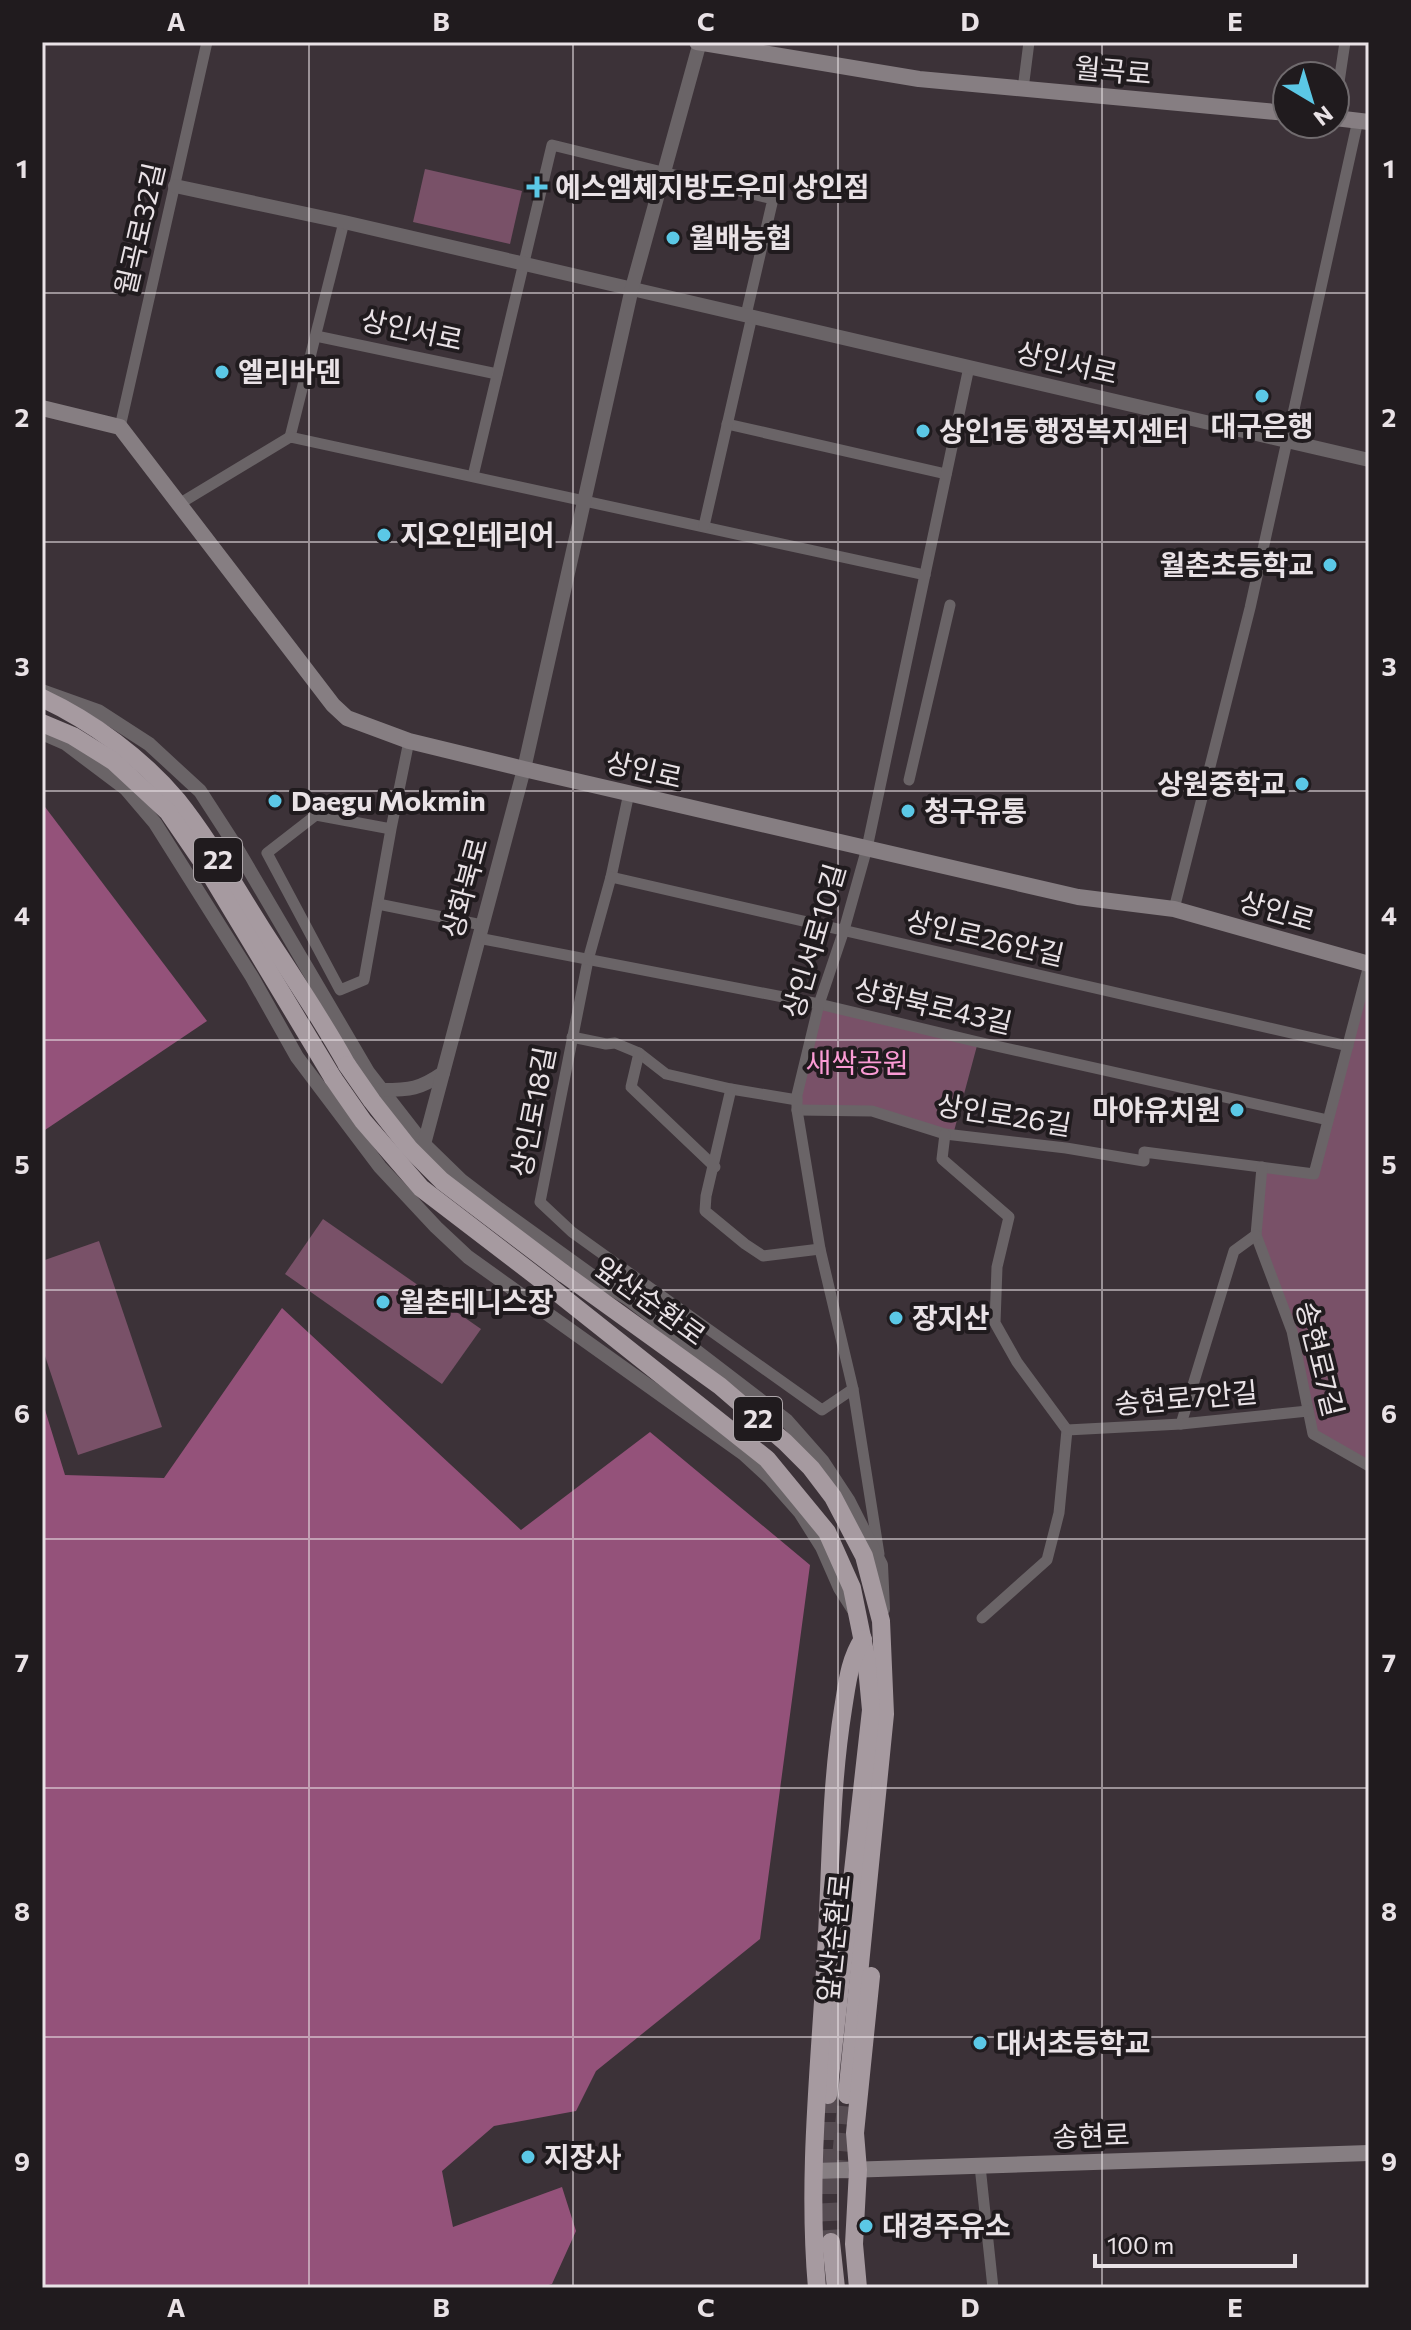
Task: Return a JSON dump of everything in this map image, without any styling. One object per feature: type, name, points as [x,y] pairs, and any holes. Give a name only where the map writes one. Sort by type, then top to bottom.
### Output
[{"type":"highway","name":"앞산순환로","points":[[42,698],[102,733],[141,764],[178,802],[232,882],[340,1071],[363,1121],[421,1188],[767,1459],[827,1532],[852,1588],[866,1657],[871,1710],[828,2095]]},
{"type":"highway","name":"앞산순환로","points":[[42,723],[73,736],[113,761],[168,812],[340,1071],[372,1101],[409,1148],[442,1181],[720,1386],[785,1442],[811,1468],[833,1497],[864,1556],[881,1621],[885,1714],[847,2095]]},
{"type":"highway","points":[[817,2288],[813,2205],[831,1817],[837,1746],[848,1678],[855,1651],[863,1639]]},
{"type":"highway","points":[[858,2288],[854,2244],[858,2170],[855,2133],[868,2017],[894,1689],[891,1666],[882,1650]]},
{"type":"highway","points":[[836,2288],[836,2241],[848,2288]]},
{"type":"main road","name":"월곡로","points":[[699,42],[919,79],[1271,112]]},
{"type":"main road","points":[[42,408],[120,427]]},
{"type":"main road","name":"상인로","points":[[120,427],[333,705],[347,718],[409,741],[524,769],[1078,897],[1174,909],[1369,964]]},
{"type":"main road","name":"송현로","points":[[815,2171],[1369,2153]]},
{"type":"street","name":"월곡로32길","points":[[120,427],[207,42]]},
{"type":"street","name":"상화북로","points":[[407,1194],[424,1144],[524,769],[632,288],[699,42]]},
{"type":"street","points":[[1023,89],[1029,42]]},
{"type":"street","points":[[1174,909],[1246,623],[1364,121]]},
{"type":"street","points":[[523,263],[552,145],[773,199],[704,526]]},
{"type":"street","name":"상인서로","points":[[175,186],[632,288],[1369,460]]},
{"type":"street","name":"상인서로","points":[[290,437],[344,222]]},
{"type":"street","name":"상인서로","points":[[473,476],[523,263]]},
{"type":"street","name":"상인서로","points":[[316,336],[497,374]]},
{"type":"street","name":"상인서로10길","points":[[881,1565],[853,1389],[820,1249],[797,1105],[819,1004],[867,848],[969,367]]},
{"type":"street","points":[[727,424],[946,474]]},
{"type":"street","points":[[179,504],[290,437],[925,575]]},
{"type":"street","points":[[909,780],[950,605]]},
{"type":"street","points":[[42,691],[98,711],[149,744],[200,791],[378,1084],[424,1144],[461,1180],[499,1209],[627,1298],[786,1420],[823,1462],[848,1500],[881,1565],[881,1621]]},
{"type":"street","points":[[42,733],[65,743],[126,789],[155,823],[252,977],[297,1057],[380,1167],[468,1257],[744,1454],[770,1478],[800,1512],[822,1547],[840,1588],[859,1620]]},
{"type":"street","points":[[391,829],[316,815],[267,853],[340,990],[364,980],[409,741]]},
{"type":"street","name":"상인로18길","points":[[629,793],[611,877],[588,960],[540,1202],[572,1232],[822,1410],[853,1389]]},
{"type":"street","name":"상인로26안길","points":[[611,877],[1348,1046]]},
{"type":"street","name":"상화북로43길","points":[[378,904],[588,960],[819,1004],[1328,1120]]},
{"type":"street","name":"상인로26길","points":[[572,1037],[615,1043],[639,1053],[666,1074],[789,1100],[797,1105],[872,1111],[945,1134],[1144,1161],[1144,1152],[1314,1174],[1369,964]]},
{"type":"street","points":[[639,1053],[631,1087],[715,1167]]},
{"type":"street","points":[[328,1098],[339,1101],[356,1099],[378,1084],[406,1090],[424,1087],[443,1073]]},
{"type":"street","points":[[731,1089],[705,1211],[763,1256],[820,1249]]},
{"type":"street","points":[[945,1134],[942,1159],[1009,1217],[997,1267],[995,1323],[1017,1362],[1067,1430],[1059,1513],[1047,1560],[982,1618]]},
{"type":"street","name":"송현로7길","points":[[1262,1167],[1256,1235],[1292,1331],[1313,1434],[1369,1466]]},
{"type":"street","points":[[1181,1424],[1234,1251],[1256,1235]]},
{"type":"street","name":"송현로7안길","points":[[1067,1430],[1181,1424],[1308,1411]]},
{"type":"street","points":[[980,2166],[993,2288]]},
{"type":"green space","points":[[425,169],[522,191],[510,244],[413,222]]},
{"type":"green space","points":[[1369,965],[1369,1466],[1313,1434],[1292,1331],[1256,1235],[1262,1167],[1314,1174]]},
{"type":"green space","name":"새싹공원","points":[[819,1004],[978,1042],[953,1135],[872,1111],[797,1110]]},
{"type":"green space","name":"월촌테니스장","points":[[323,1219],[481,1329],[442,1384],[285,1274]]},
{"type":"green space","points":[[99,1241],[162,1427],[78,1455],[42,1347],[42,1261]]},
{"type":"shaded area","points":[[42,803],[207,1021],[42,1132]]},
{"type":"shaded area","points":[[282,1308],[521,1530],[650,1432],[810,1565],[760,1939],[596,2071],[576,2111],[494,2126],[442,2171],[453,2227],[562,2187],[576,2231],[552,2284],[538,2288],[42,2288],[42,1400],[65,1475],[164,1478]]},
{"type":"tunnel","points":[[828,2095],[831,2242]]},
{"type":"tunnel","points":[[839,2178],[847,2095]]},
{"type":"place","name":"에스엠체지방도우미 상인점","points":[[537,187]]},
{"type":"place","name":"월배농협","points":[[673,238]]},
{"type":"place","name":"엘리바덴","points":[[222,372]]},
{"type":"place","name":"대구은행","points":[[1262,396]]},
{"type":"place","name":"상인1동 행정복지센터","points":[[923,431]]},
{"type":"place","name":"지오인테리어","points":[[384,535]]},
{"type":"place","name":"월촌초등학교","points":[[1330,565]]},
{"type":"place","name":"상원중학교","points":[[1302,784]]},
{"type":"place","name":"Daegu Mokmin","points":[[275,801]]},
{"type":"place","name":"청구유통","points":[[908,811]]},
{"type":"place","name":"마야유치원","points":[[1237,1110]]},
{"type":"place","name":"월촌테니스장","points":[[383,1302]]},
{"type":"place","name":"장지산","points":[[896,1318]]},
{"type":"place","name":"대서초등학교","points":[[980,2043]]},
{"type":"place","name":"지장사","points":[[528,2157]]},
{"type":"place","name":"대경주유소","points":[[866,2226]]}]
